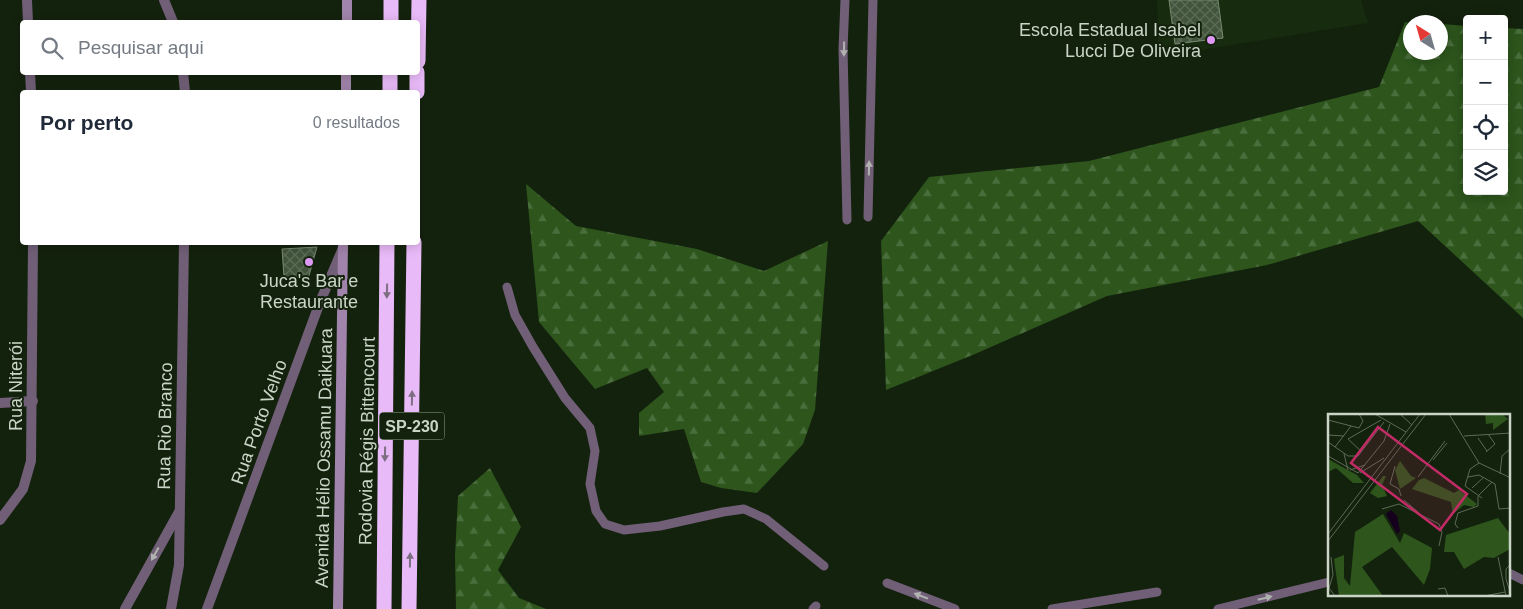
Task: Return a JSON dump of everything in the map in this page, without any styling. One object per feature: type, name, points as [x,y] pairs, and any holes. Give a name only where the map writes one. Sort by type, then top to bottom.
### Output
[{"type":"highway","points":[[391,0],[391,20]]},
{"type":"highway","points":[[419,0],[419,20]]},
{"type":"highway","points":[[390,75],[390,90]]},
{"type":"highway","points":[[417,75],[417,90]]},
{"type":"highway","name":"Rodovia Régis Bittencourt","points":[[384,609],[388,245]]},
{"type":"highway","name":"SP-230","points":[[409,609],[414,245]]},
{"type":"street","points":[[27,0],[28,20]]},
{"type":"street","points":[[164,0],[172,20]]},
{"type":"street","points":[[347,0],[347,20]]},
{"type":"street","points":[[30,75],[31,90]]},
{"type":"street","points":[[183,75],[185,90]]},
{"type":"street","points":[[346,75],[346,90]]},
{"type":"street","name":"Rua Niterói","points":[[0,520],[23,489],[31,461],[33,401],[32,245]]},
{"type":"street","name":"Rua Rio Branco","points":[[171,609],[179,566],[184,245]]},
{"type":"street","name":"Rua Porto Velho","points":[[207,609],[320,302],[343,245]]},
{"type":"street","name":"Avenida Hélio Ossamu Daikuara","points":[[338,609],[343,245]]},
{"type":"street","points":[[0,403],[33,401]]},
{"type":"street","points":[[125,609],[179,512]]},
{"type":"lane","points":[[845,0],[843,48],[846,220]]},
{"type":"lane","points":[[868,217],[873,0]]},
{"type":"lane","points":[[507,287],[515,315],[532,347],[565,398],[590,428],[595,451],[590,484],[596,512],[605,524],[624,530],[660,526],[744,509],[766,519],[824,566]]},
{"type":"lane","points":[[1510,574],[1523,580]]},
{"type":"lane","points":[[1218,609],[1328,582]]},
{"type":"lane","points":[[887,583],[955,609]]},
{"type":"lane","points":[[1052,609],[1157,592]]},
{"type":"shaded area","name":"Escola Estadual Isabel Lucci De Oliveira","points":[[1157,0],[1361,0],[1368,23],[1158,57]]},
{"type":"green space","points":[[1448,25],[1463,26],[1463,195],[1508,195],[1508,28],[1523,29],[1523,318],[1418,221],[1267,265],[1107,296],[975,354],[886,390],[881,241],[929,177],[1089,161],[1379,87],[1403,27],[1403,60],[1448,60]]},
{"type":"green space","points":[[526,184],[576,226],[697,249],[764,271],[828,241],[815,410],[803,444],[757,493],[721,488],[701,482],[684,429],[639,436],[639,413],[664,392],[647,368],[595,389],[539,322]]},
{"type":"green space","points":[[490,468],[521,527],[498,570],[519,598],[546,609],[456,609],[455,556],[458,496]]},
{"type":"building","points":[[1169,0],[1218,0],[1223,38],[1175,44]]},
{"type":"building","points":[[317,247],[308,279],[284,277],[282,249]]},
{"type":"place","name":"Escola Estadual Isabel Lucci De Oliveira","points":[[1211,40]]},
{"type":"place","name":"Juca's Bar e Restaurante","points":[[309,262]]}]
